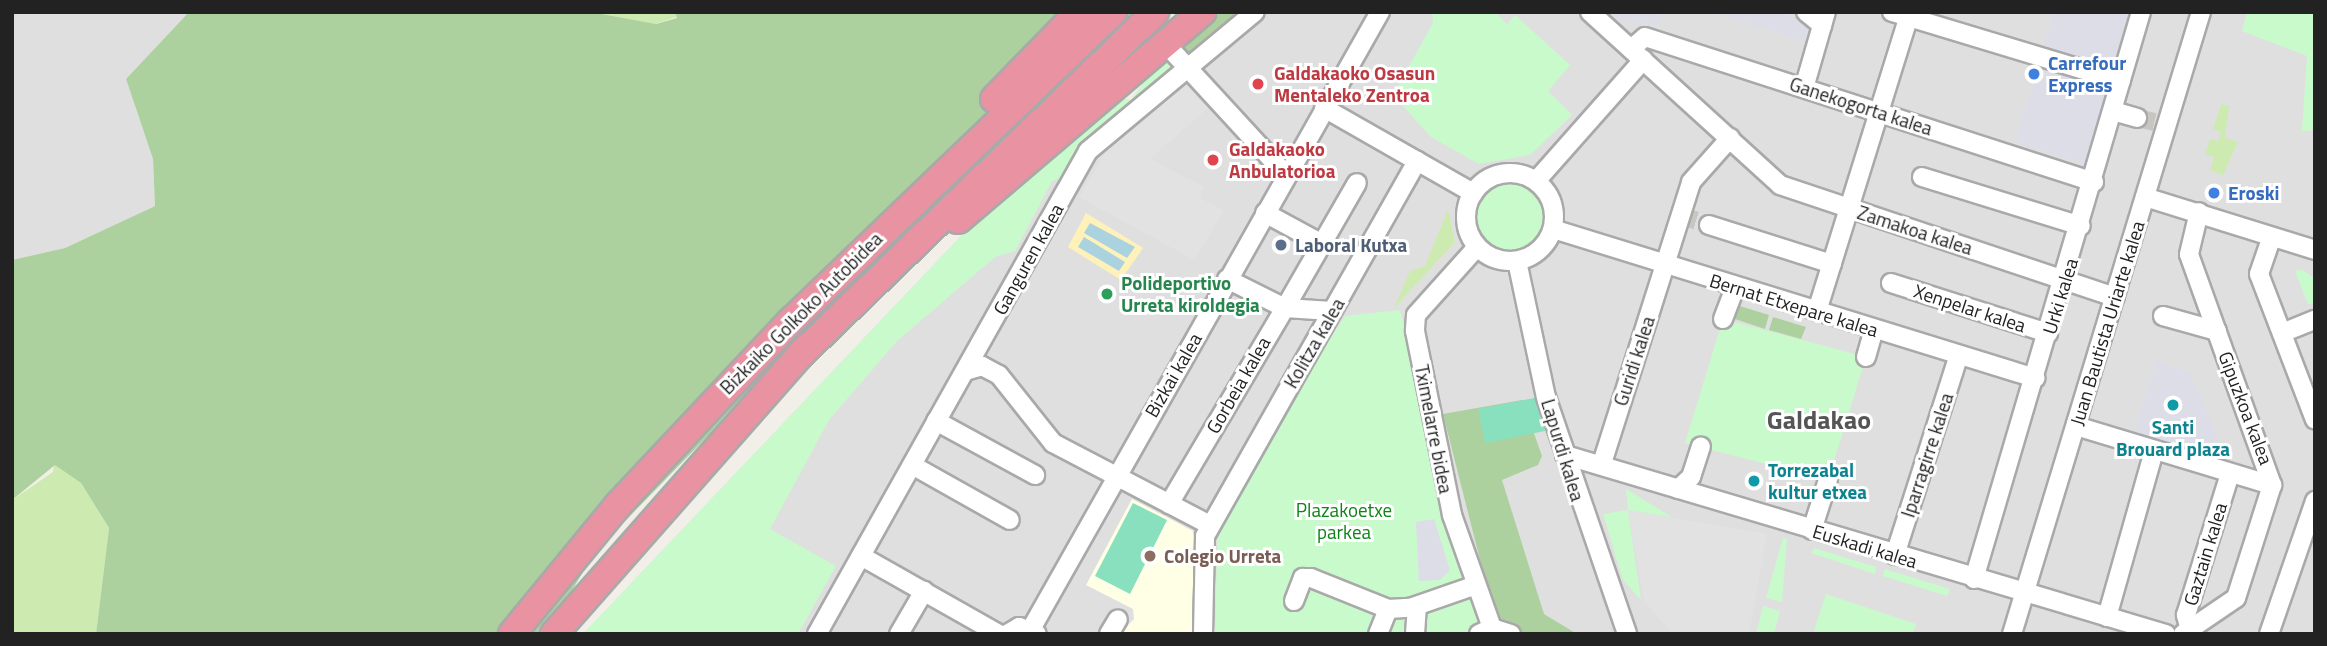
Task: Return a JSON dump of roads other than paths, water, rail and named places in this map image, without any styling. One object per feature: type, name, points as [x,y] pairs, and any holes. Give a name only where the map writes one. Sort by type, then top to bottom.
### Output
[{"type":"highway","points":[[790,322],[879,216],[1079,12]]},
{"type":"highway","name":"Bizkaiko Golkoko Autobidea","points":[[512,634],[617,506],[790,322],[1113,12]]},
{"type":"highway","name":"Bizkaiko Golkoko Autobidea","points":[[554,634],[800,355],[968,186],[1155,12]]},
{"type":"highway","points":[[800,355],[884,292],[971,208],[1202,12]]},
{"type":"street","name":"Ganguren kalea","points":[[817,634],[1088,151],[1179,59],[1255,12]]},
{"type":"street","name":"Bizkai kalea","points":[[1007,634],[1034,631],[1115,478],[1380,12]]},
{"type":"street","name":"Zamakoa kalea","points":[[1590,12],[1780,185],[2115,297]]},
{"type":"street","points":[[1804,88],[1824,19],[1806,12]]},
{"type":"street","name":"Urki kalea","points":[[1973,579],[2081,226],[2141,12]]},
{"type":"street","name":"Juan Bautista Uriarte kalea","points":[[2012,634],[2201,12]]},
{"type":"street","points":[[1817,311],[1879,111],[1903,14],[2121,81]]},
{"type":"street","name":"Ganekogorta kalea","points":[[1637,55],[1645,37],[2094,182]]},
{"type":"street","points":[[1536,181],[1637,55]]},
{"type":"street","points":[[1179,59],[1286,175]]},
{"type":"street","points":[[1324,108],[1473,193]]},
{"type":"street","points":[[2113,111],[2137,118]]},
{"type":"street","name":"Guridi kalea","points":[[1604,457],[1679,215],[1695,175],[1730,138]]},
{"type":"street","name":"Kolitza kalea","points":[[1203,634],[1202,546],[1210,525],[1417,161]]},
{"type":"street","points":[[1503,174],[1536,181],[1553,204],[1553,229],[1543,248],[1517,261],[1502,261],[1477,247],[1466,220],[1473,193],[1503,174]]},
{"type":"street","points":[[1922,177],[2081,226]]},
{"type":"street","points":[[1285,308],[1357,183]]},
{"type":"street","points":[[2145,197],[2199,212],[2271,239],[2315,250]]},
{"type":"street","name":"Gipuzkoa kalea","points":[[2188,633],[2236,598],[2272,485],[2189,254],[2199,212]]},
{"type":"street","points":[[1265,213],[1322,244]]},
{"type":"street","points":[[1709,225],[1832,264]]},
{"type":"street","name":"Bernat Etxepare kalea","points":[[1553,229],[1665,266],[2035,378]]},
{"type":"street","points":[[2271,239],[2259,274],[2315,420]]},
{"type":"street","name":"Tximelarre bidea","points":[[1477,247],[1416,314],[1415,331],[1441,471],[1487,632]]},
{"type":"street","name":"Lapurdi kalea","points":[[1517,261],[1532,342],[1564,455],[1627,634]]},
{"type":"street","points":[[1227,279],[1285,308],[1332,311]]},
{"type":"street","name":"Xenpelar kalea","points":[[1891,283],[2048,333]]},
{"type":"street","points":[[1724,318],[1735,287]]},
{"type":"street","name":"Gorbeia kalea","points":[[1169,504],[1285,308]]},
{"type":"street","name":"Gipuzkoa kalea","points":[[2163,316],[2217,331]]},
{"type":"street","points":[[2282,333],[2315,320]]},
{"type":"street","points":[[1866,357],[1874,329]]},
{"type":"street","name":"Iparragirre kalea","points":[[1895,555],[1958,355]]},
{"type":"street","points":[[965,371],[982,366],[999,374],[1053,443],[1115,478],[1210,525]]},
{"type":"street","points":[[936,421],[1035,475]]},
{"type":"street","points":[[2076,426],[2230,474]]},
{"type":"street","points":[[1678,489],[1691,477],[1701,447]]},
{"type":"street","points":[[2107,617],[2154,451]]},
{"type":"street","name":"Euskadi kalea","points":[[1564,455],[2155,632]]},
{"type":"street","points":[[912,465],[1010,520]]},
{"type":"street","name":"Gipuzkoa kalea","points":[[2230,474],[2272,485]]},
{"type":"street","name":"Gaztain kalea","points":[[2188,633],[2186,615],[2230,474]]},
{"type":"street","points":[[1812,530],[1828,480]]},
{"type":"street","points":[[2269,634],[2315,501]]},
{"type":"street","points":[[861,556],[999,634]]},
{"type":"street","points":[[1294,601],[1303,578],[1311,578],[1388,609],[1417,606],[1473,586]]},
{"type":"street","points":[[899,634],[923,590]]},
{"type":"street","points":[[1415,634],[1417,606]]},
{"type":"street","points":[[1378,634],[1388,609]]},
{"type":"street","points":[[1487,632],[1511,634]]},
{"type":"water","points":[[1090,223],[1135,247],[1127,258],[1084,233]]},
{"type":"water","points":[[1084,237],[1125,262],[1119,271],[1078,247]]},
{"type":"tunnel","points":[[1133,12],[1171,50]]},
{"type":"tunnel","points":[[2137,118],[2155,122]]},
{"type":"tunnel","points":[[1679,215],[1709,225]]},
{"type":"place","name":"Carrefour Express","points":[[2034,74]]},
{"type":"place","name":"Galdakaoko Osasun Mentaleko Zentroa","points":[[1258,84]]},
{"type":"place","name":"Galdakaoko Anbulatorioa","points":[[1213,160]]},
{"type":"place","name":"Eroski","points":[[2214,193]]},
{"type":"place","name":"Laboral Kutxa","points":[[1281,245]]},
{"type":"place","name":"Polideportivo Urreta kiroldegia","points":[[1107,294]]},
{"type":"place","name":"Santi Brouard plaza","points":[[2173,405]]},
{"type":"place","name":"Torrezabal kultur etxea","points":[[1754,481]]},
{"type":"place","name":"Colegio Urreta","points":[[1150,556]]},
{"type":"district","name":"Galdakao","points":[[1819,420]]},
{"type":"park label","name":"Plazakoetxe parkea","points":[[1344,521]]}]
